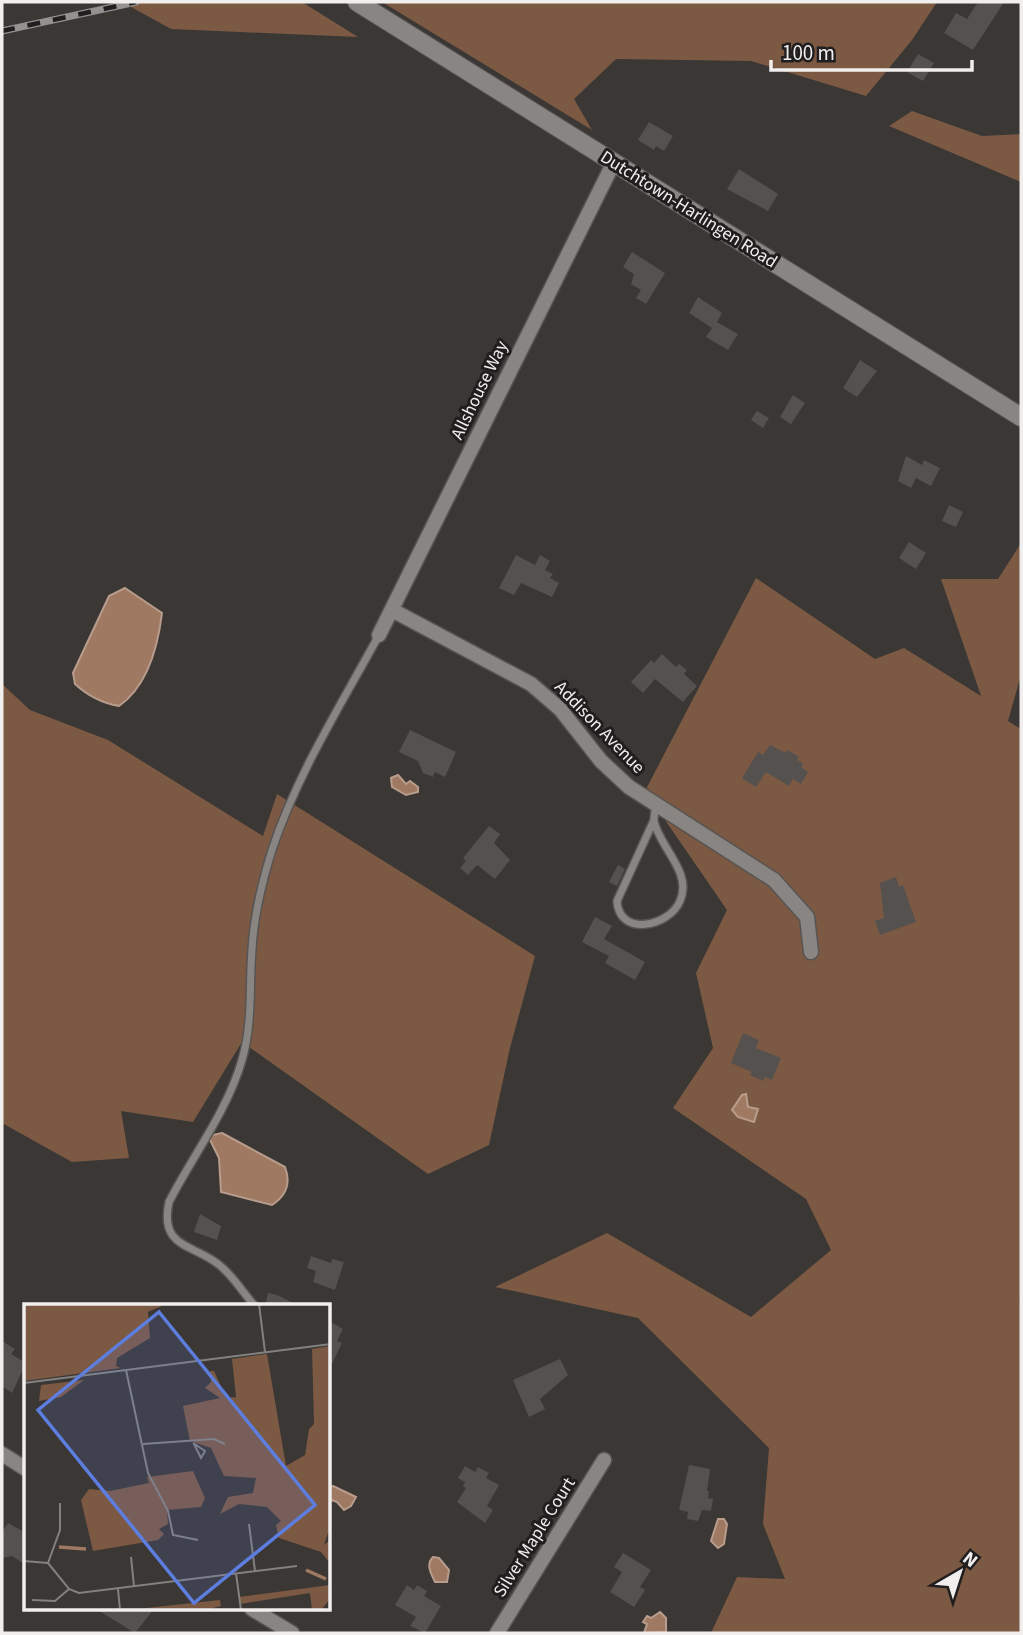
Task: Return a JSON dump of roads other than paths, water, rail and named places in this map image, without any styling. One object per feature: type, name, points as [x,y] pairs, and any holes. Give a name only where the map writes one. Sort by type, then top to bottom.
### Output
[{"type":"street","name":"Dutchtown-Harlingen Road","points":[[357,2],[1021,417]]},
{"type":"street","name":"Allshouse Way","points":[[379,635],[614,162]]},
{"type":"street","name":"Addison Avenue","points":[[392,610],[531,684],[560,709],[614,775],[774,880],[807,917],[811,952]]},
{"type":"street","points":[[2,1454],[24,1468]]},
{"type":"street","name":"Silver Maple Court","points":[[497,1633],[604,1460]]},
{"type":"street","points":[[255,1610],[292,1633]]},
{"type":"lane","points":[[253,1304],[218,1264],[176,1240],[165,1219],[169,1202],[226,1101],[243,1060],[251,1016],[251,950],[257,905],[273,848],[299,782],[379,635]]},
{"type":"lane","points":[[654,820],[683,884],[680,902],[657,922],[631,923],[622,918],[617,901],[654,820],[656,804]]},
{"type":"railway","points":[[2,31],[136,2]]}]
